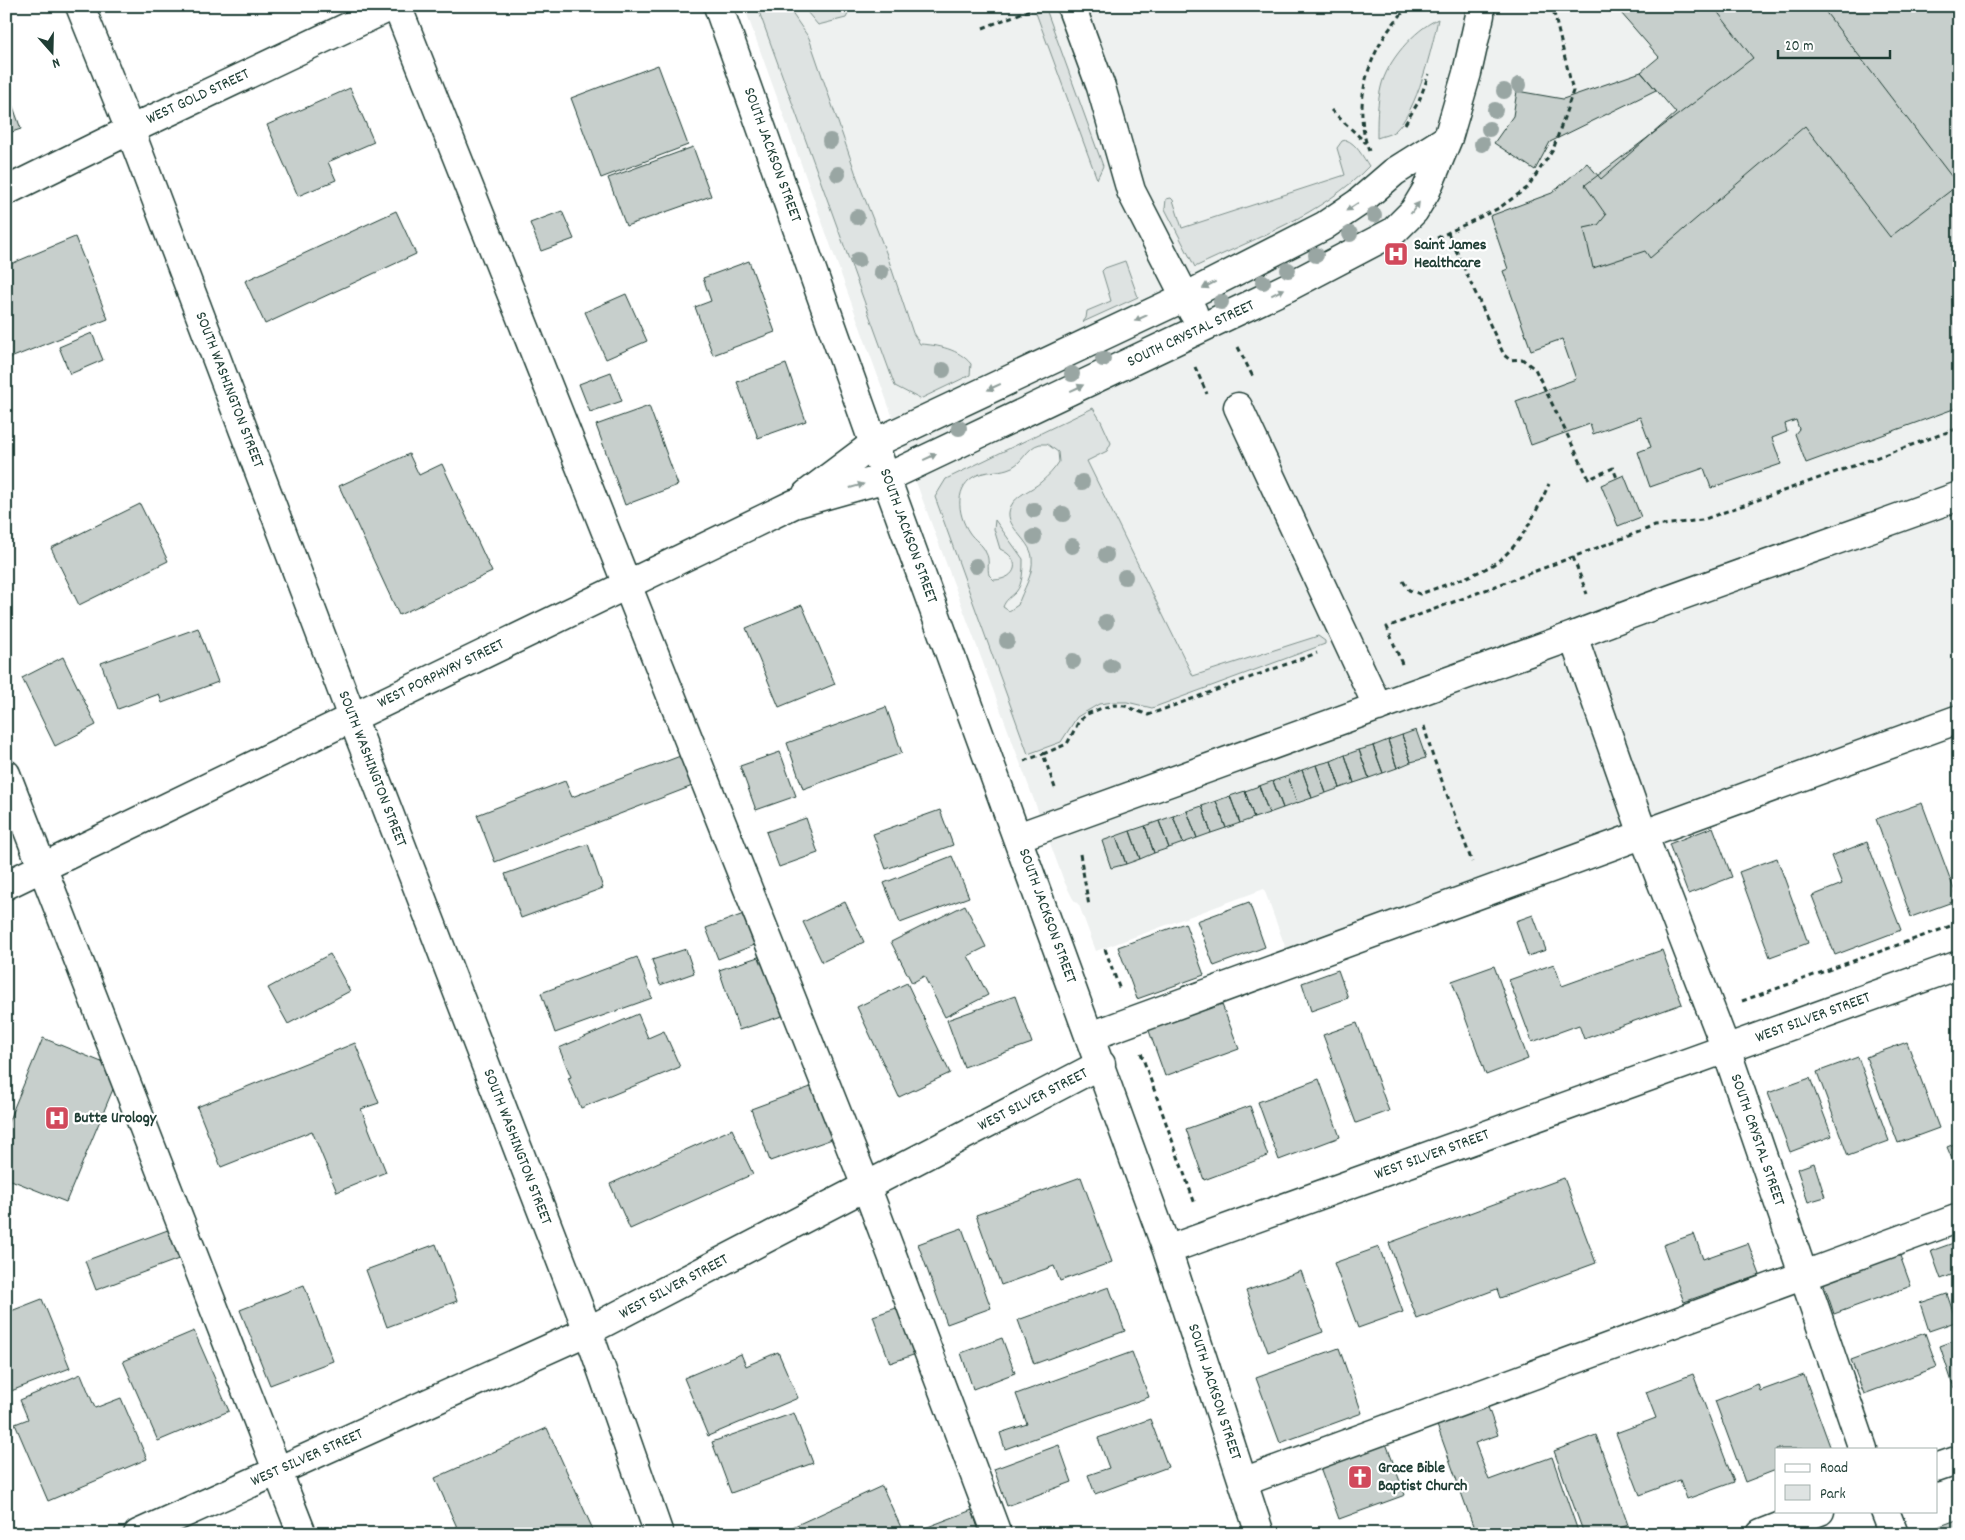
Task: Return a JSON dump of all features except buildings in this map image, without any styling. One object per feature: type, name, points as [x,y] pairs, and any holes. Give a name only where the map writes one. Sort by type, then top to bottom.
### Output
[{"type":"street","name":"SOUTH WASHINGTON STREET","points":[[80,6],[130,130],[352,717],[588,1331],[659,1534]]},
{"type":"street","name":"WEST GOLD STREET","points":[[6,191],[130,130],[348,16],[392,6]]},
{"type":"street","points":[[397,6],[866,1186],[997,1534]]},
{"type":"street","name":"SOUTH JACKSON STREET","points":[[718,6],[886,478],[1018,837],[1054,943],[1101,1064]]},
{"type":"street","points":[[1071,6],[1101,87],[1132,191],[1202,329]]},
{"type":"street","name":"SOUTH CRYSTAL STREET","points":[[886,478],[1202,329],[1288,287],[1392,232],[1414,211],[1448,138],[1467,73],[1480,15],[1480,6]]},
{"type":"street","points":[[875,443],[1185,297],[1324,226],[1358,203],[1394,172],[1448,138]]},
{"type":"street","points":[[1238,407],[1378,707]]},
{"type":"street","name":"WEST PORPHYRY STREET","points":[[794,504],[875,443]]},
{"type":"street","name":"WEST PORPHYRY STREET","points":[[6,885],[794,504],[886,478]]},
{"type":"street","points":[[1018,837],[1573,636],[1632,612],[1849,537],[1959,496]]},
{"type":"street","name":"SOUTH CRYSTAL STREET","points":[[1573,636],[1643,834],[1726,1049],[1863,1448]]},
{"type":"street","points":[[1091,1036],[1959,720]]},
{"type":"street","points":[[6,774],[302,1534]]},
{"type":"street","name":"WEST SILVER STREET","points":[[138,1534],[588,1331],[1101,1064],[1167,1250],[1959,966]]},
{"type":"street","points":[[1243,1482],[1959,1218]]},
{"type":"street","name":"SOUTH JACKSON STREET","points":[[1167,1250],[1260,1534]]},
{"type":"street","points":[[1938,1467],[1959,1460]]},
{"type":"street","points":[[1761,1534],[1817,1512]]},
{"type":"street","points":[[1885,1512],[1894,1534]]},
{"type":"path","points":[[983,28],[1040,6]]},
{"type":"path","points":[[1372,158],[1366,143],[1362,124],[1361,107],[1364,83],[1378,50],[1394,22],[1410,6]]},
{"type":"path","points":[[1551,6],[1554,12]]},
{"type":"path","points":[[1404,126],[1420,101],[1432,66]]},
{"type":"path","points":[[1331,110],[1366,143]]},
{"type":"path","points":[[1448,233],[1504,355],[1510,360],[1522,359],[1535,369],[1588,479],[1613,468],[1617,478]]},
{"type":"path","points":[[1573,558],[1655,526],[1702,520],[1959,428]]},
{"type":"path","points":[[1403,581],[1409,590],[1420,594],[1487,568],[1508,552],[1521,538],[1549,484]]},
{"type":"path","points":[[1021,752],[1024,761],[1067,744],[1078,721],[1087,714],[1102,708],[1114,705],[1125,706],[1148,715],[1323,650]]},
{"type":"path","points":[[1043,754],[1055,790]]},
{"type":"path","points":[[1080,854],[1089,906]]},
{"type":"path","points":[[1735,1003],[1959,923]]},
{"type":"path","points":[[1105,948],[1195,1204]]},
{"type":"shaded area","name":"Saint James Healthcare","points":[[744,6],[1959,6],[1959,705],[1667,813],[1286,949],[1264,889],[1096,951],[1079,905],[1073,899],[1064,881],[923,501]]},
{"type":"green space","points":[[757,6],[787,6],[809,38],[913,333],[920,344],[934,345],[954,351],[966,359],[971,364],[970,375],[920,399],[895,386]]},
{"type":"green space","points":[[802,6],[846,6],[848,14],[846,18],[818,25]]},
{"type":"green space","points":[[1046,9],[1103,166],[1097,179],[1036,13]]},
{"type":"green space","points":[[1438,19],[1432,46],[1417,94],[1410,109],[1403,122],[1395,131],[1377,138],[1377,112],[1381,87],[1389,67],[1411,38]]},
{"type":"green space","points":[[1346,140],[1356,147],[1369,166],[1350,183],[1309,212],[1287,224],[1195,267],[1165,209],[1166,199],[1171,198],[1173,200],[1182,228],[1345,175],[1337,148],[1342,141]]},
{"type":"green space","points":[[1125,261],[1138,297],[1083,322],[1087,311],[1111,301],[1102,271],[1105,268]]},
{"type":"green space","points":[[1093,408],[1111,443],[1107,451],[1087,461],[1193,676],[1318,636],[1325,641],[1325,644],[1152,708],[1127,702],[1099,704],[1077,717],[1061,742],[1028,754],[935,497],[946,479]],"holes":[[[1047,444],[1058,452],[1059,462],[1041,482],[1013,502],[1009,513],[1013,526],[1030,550],[1032,557],[1030,576],[1018,605],[1009,611],[1003,607],[1020,585],[1023,559],[995,520],[994,529],[1000,549],[1012,558],[1014,568],[1008,576],[1002,579],[994,580],[989,575],[987,555],[983,547],[969,532],[962,517],[960,509],[961,493],[964,486],[977,475],[1012,467],[1035,446]]]},
{"type":"place","name":"Saint James Healthcare","points":[[1396,254]]},
{"type":"place","name":"Butte Urology","points":[[57,1118]]},
{"type":"place","name":"Grace Bible Baptist Church","points":[[1360,1477]]}]
